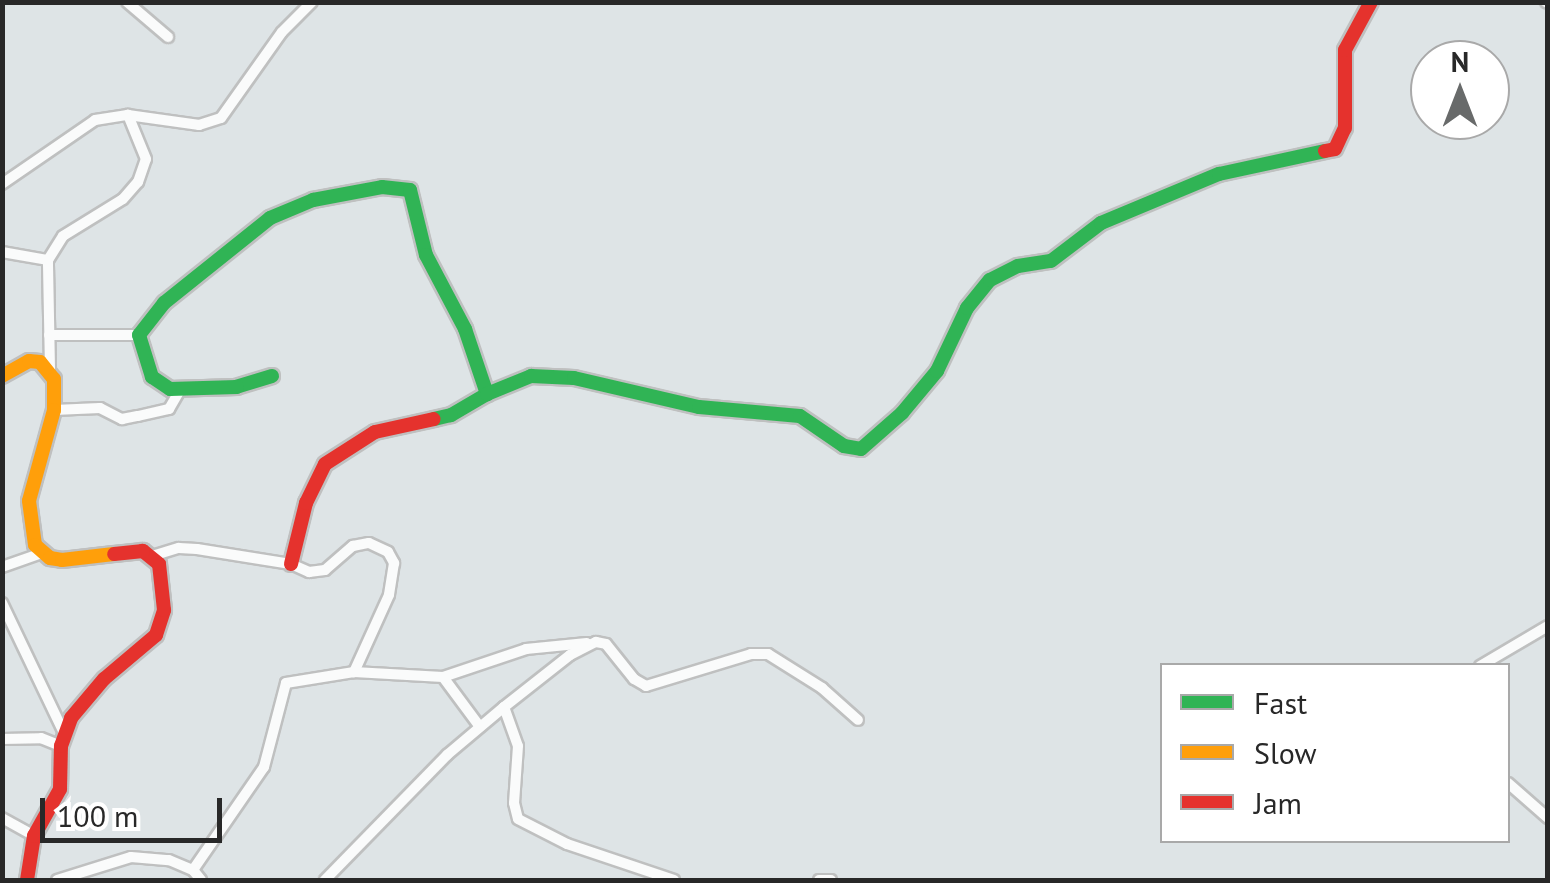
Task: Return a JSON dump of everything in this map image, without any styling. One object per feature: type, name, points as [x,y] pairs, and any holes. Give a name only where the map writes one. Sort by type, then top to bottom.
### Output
[{"type":"street","points":[[127,2],[168,37]]},
{"type":"street","points":[[2,184],[95,120],[128,115],[184,125],[221,118],[282,32],[312,2]]},
{"type":"street","points":[[291,564],[306,503],[326,464],[375,432],[451,415],[487,394],[540,374],[593,380],[698,408],[800,416],[844,446],[860,449],[902,414],[938,371],[967,308],[990,280],[1018,266],[1051,262],[1101,223],[1219,174],[1335,149],[1345,128],[1345,50],[1371,2]]},
{"type":"street","points":[[42,553],[31,534],[29,502],[54,410],[48,260],[63,236],[123,199],[138,182],[146,159],[128,115]]},
{"type":"street","points":[[50,335],[138,334],[164,303],[270,218],[313,200],[398,186],[410,190],[416,199],[426,255],[465,329],[487,394]]},
{"type":"street","points":[[2,252],[48,260]]},
{"type":"street","points":[[138,334],[152,376],[170,390],[236,388],[272,376]]},
{"type":"street","points":[[2,376],[29,362],[40,362],[50,369]]},
{"type":"street","points":[[54,410],[100,408],[122,418],[138,416],[166,410],[180,390]]},
{"type":"street","points":[[2,567],[42,553],[62,560],[129,550],[152,556],[197,549],[291,564],[309,572],[324,570],[362,543],[380,547],[392,556],[389,595],[354,672]]},
{"type":"street","points":[[27,880],[34,836],[60,789],[63,739],[85,698],[149,643],[160,628],[162,577],[152,556]]},
{"type":"street","points":[[2,603],[63,739]]},
{"type":"street","points":[[1485,663],[1548,626]]},
{"type":"street","points":[[193,870],[264,767],[286,683],[354,672],[443,678],[526,648],[588,643],[606,644],[634,680],[646,686],[764,653],[805,676],[858,720]]},
{"type":"street","points":[[325,880],[398,803],[480,727],[588,643]]},
{"type":"street","points":[[443,678],[480,727]]},
{"type":"street","points":[[504,707],[518,746],[514,803],[518,819],[568,844],[674,880]]},
{"type":"street","points":[[2,739],[63,739]]},
{"type":"street","points":[[1510,785],[1548,818]]},
{"type":"street","points":[[2,818],[34,836]]},
{"type":"street","points":[[58,880],[131,857],[170,860],[193,870],[201,880]]},
{"type":"street","points":[[819,880],[831,880]]},
{"type":"traffic: fast","points":[[487,394],[531,376],[574,378],[699,407],[800,416],[844,446],[861,449],[902,413],[937,371],[967,308],[990,280],[1018,266],[1051,261],[1101,223],[1219,174],[1325,151]]},
{"type":"traffic: fast","points":[[272,376],[237,387],[170,389],[152,377],[139,335],[164,303],[270,218],[313,200],[382,187],[410,190],[426,255],[465,329],[487,394],[451,415],[434,419]]},
{"type":"traffic: slow","points":[[2,376],[29,361],[40,362],[54,379],[54,410],[29,501],[35,545],[50,558],[62,560],[114,554]]},
{"type":"traffic: jam","points":[[1325,151],[1335,149],[1345,128],[1345,50],[1371,2]]},
{"type":"traffic: jam","points":[[291,564],[306,503],[325,464],[375,432],[434,419]]},
{"type":"traffic: jam","points":[[27,880],[34,836],[60,789],[61,746],[71,718],[104,679],[156,635],[164,610],[159,564],[143,551],[114,554]]}]
